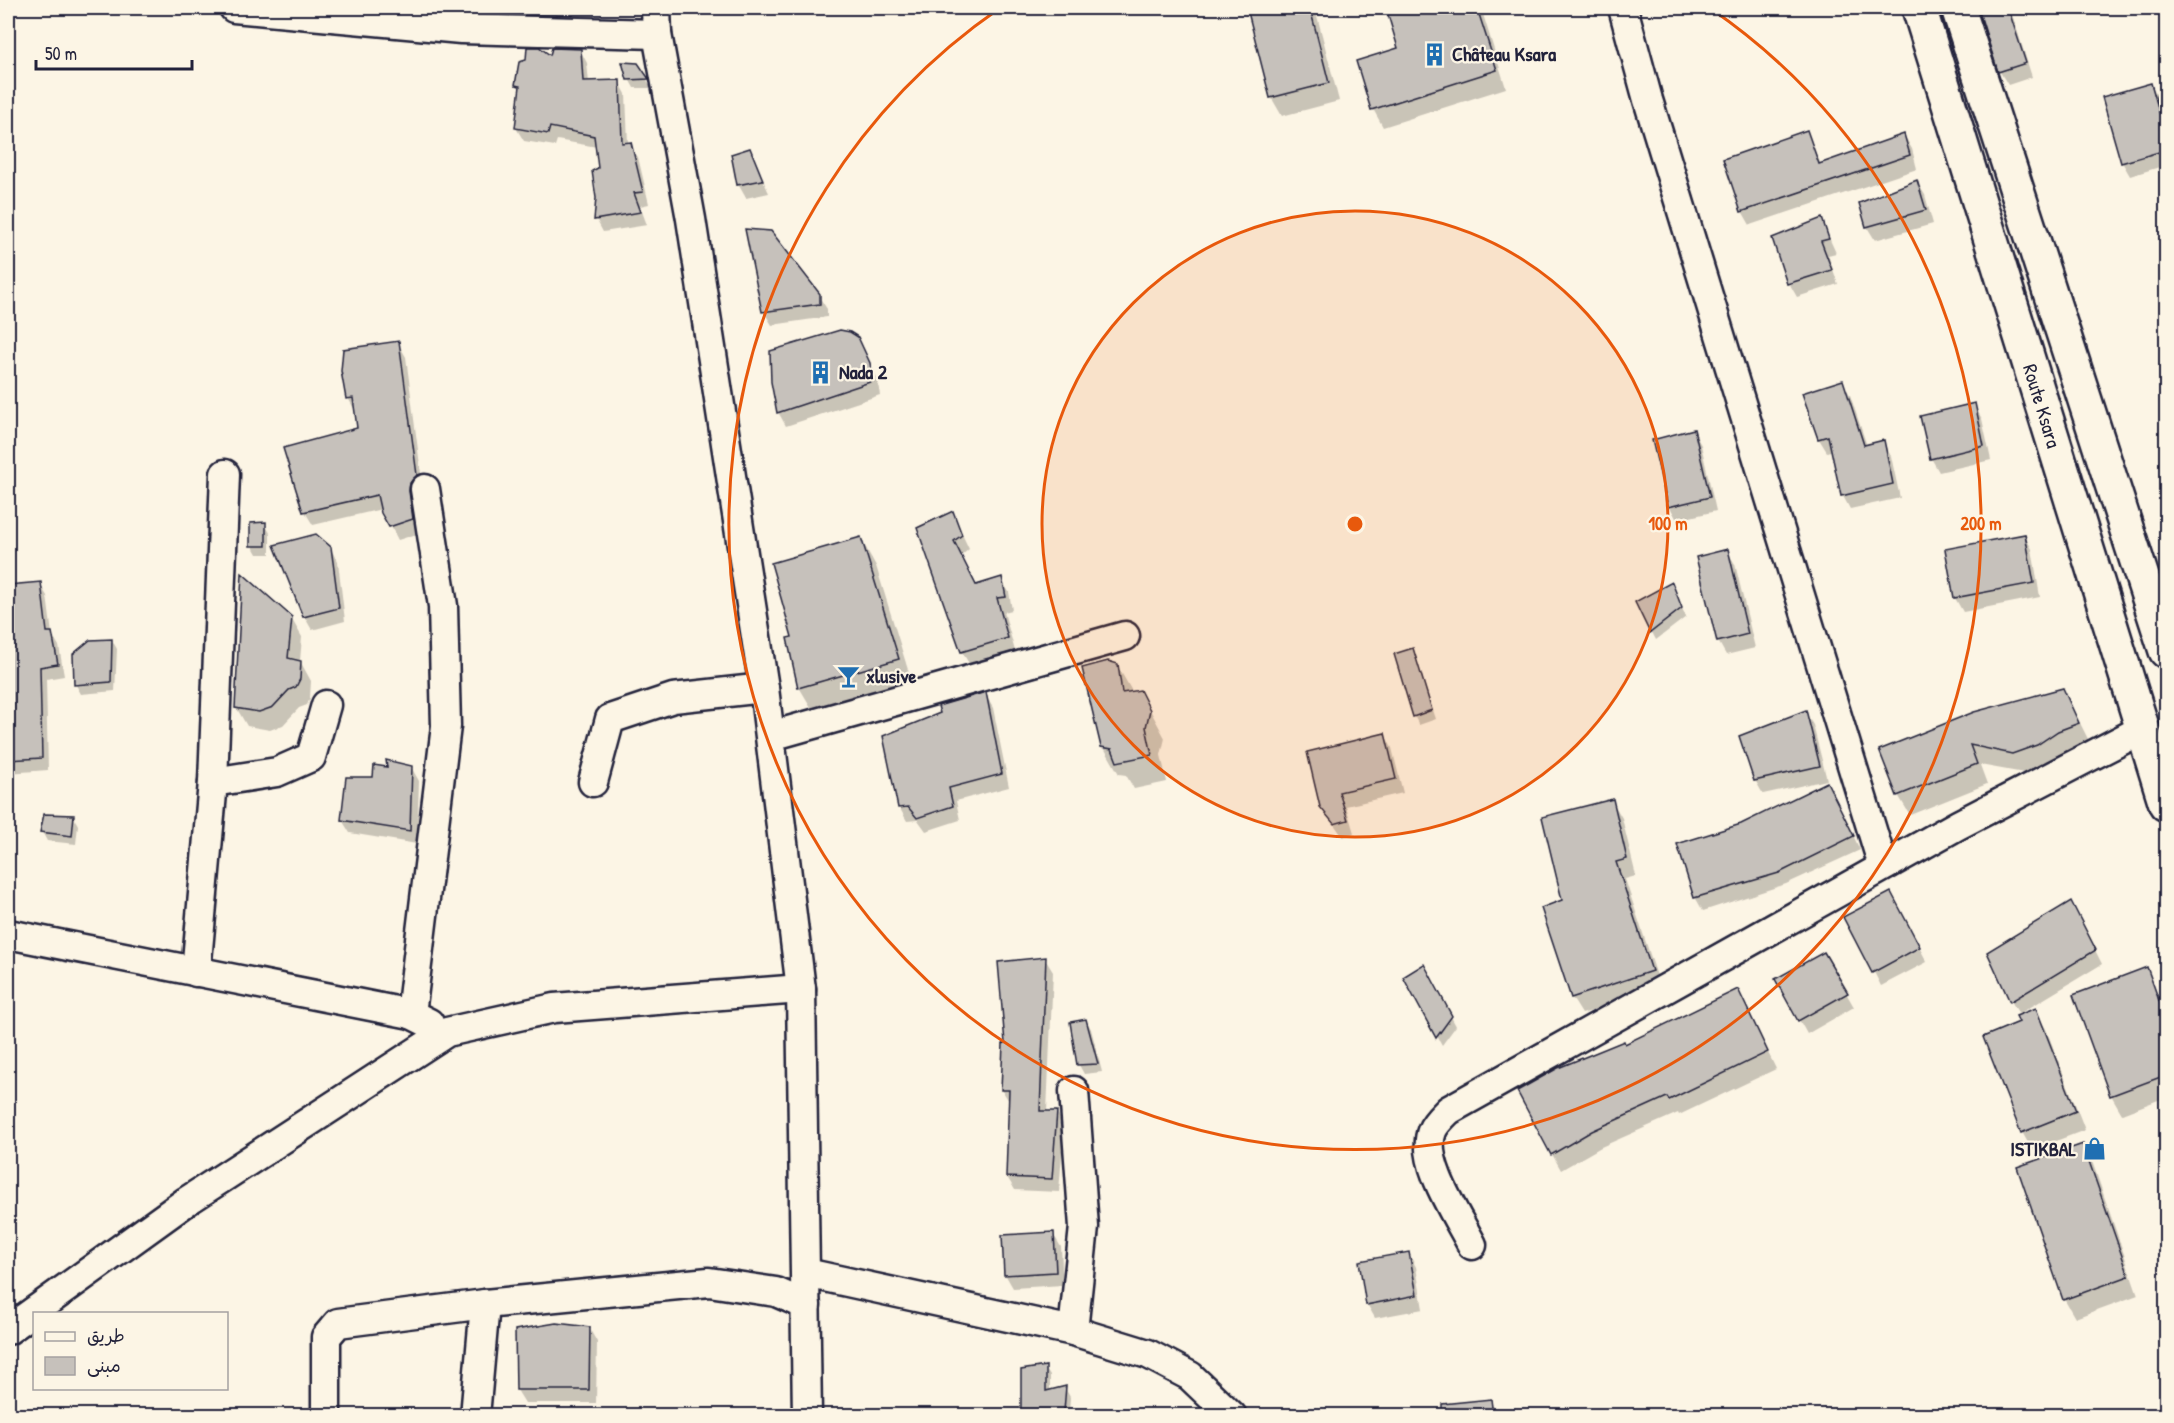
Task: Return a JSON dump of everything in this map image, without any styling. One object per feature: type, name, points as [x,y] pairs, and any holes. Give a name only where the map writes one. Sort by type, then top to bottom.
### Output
[{"type":"main road","name":"Route Ksara","points":[[1919,8],[2166,804]]},
{"type":"main road","points":[[1958,8],[2166,651]]},
{"type":"street","points":[[234,8],[461,29],[657,21],[691,219],[764,688],[801,989],[807,1416]]},
{"type":"street","points":[[1623,8],[1648,100],[1883,866]]},
{"type":"street","points":[[196,972],[213,782],[225,474]]},
{"type":"street","points":[[411,1014],[446,726],[443,606],[425,489]]},
{"type":"street","points":[[771,736],[1125,636]]},
{"type":"street","points":[[593,782],[610,719],[673,698],[764,688]]},
{"type":"street","points":[[213,782],[277,771],[311,757],[326,705]]},
{"type":"street","points":[[1472,1245],[1438,1178],[1431,1155],[1432,1130],[1449,1110],[1883,866],[2143,729]]},
{"type":"street","points":[[8,934],[411,1014],[447,1032]]},
{"type":"street","points":[[33,1312],[188,1201],[447,1032],[554,1008],[801,989]]},
{"type":"street","points":[[1073,1331],[1084,1227],[1074,1090]]},
{"type":"street","points":[[806,1273],[1073,1331],[1148,1354],[1190,1376],[1232,1416]]},
{"type":"street","points":[[326,1416],[326,1337],[338,1323],[485,1304],[709,1282],[776,1292],[806,1305]]},
{"type":"street","points":[[475,1416],[485,1304]]},
{"type":"street","points":[[8,1330],[33,1312]]},
{"type":"building","points":[[1247,8],[1310,8],[1329,83],[1270,98]]},
{"type":"building","name":"Château Ksara","points":[[1386,8],[1477,8],[1497,70],[1371,110],[1356,61],[1398,48]]},
{"type":"building","points":[[1978,8],[2008,8],[2026,63],[1998,72]]},
{"type":"building","points":[[527,47],[539,47],[550,55],[552,48],[581,49],[583,81],[620,80],[622,143],[631,142],[643,192],[634,193],[641,212],[594,220],[596,198],[592,171],[598,168],[594,136],[550,127],[548,134],[515,128],[520,86],[515,85],[519,62],[526,60]]},
{"type":"building","points":[[622,62],[638,63],[649,79],[627,80]]},
{"type":"building","points":[[2151,83],[2166,136],[2166,150],[2121,163],[2102,97]]},
{"type":"building","points":[[1807,130],[1819,164],[1904,134],[1910,155],[1741,212],[1723,159]]},
{"type":"building","points":[[750,148],[763,180],[737,185],[731,154]]},
{"type":"building","points":[[1917,180],[1926,210],[1866,227],[1859,203]]},
{"type":"building","points":[[1822,218],[1829,239],[1821,241],[1832,270],[1787,284],[1772,238]]},
{"type":"building","points":[[745,229],[771,231],[820,294],[820,304],[762,312]]},
{"type":"building","name":"Nada 2","points":[[840,330],[858,337],[870,363],[873,381],[777,413],[771,382],[770,351]]},
{"type":"building","points":[[399,341],[417,475],[410,483],[409,491],[413,519],[389,527],[381,513],[377,495],[303,512],[283,448],[357,428],[353,398],[346,399],[341,371],[343,349]]},
{"type":"building","points":[[1843,380],[1864,445],[1884,440],[1893,484],[1841,496],[1828,436],[1818,439],[1802,393]]},
{"type":"building","points":[[1975,403],[1984,446],[1930,459],[1920,416]]},
{"type":"building","points":[[1694,429],[1710,497],[1668,507],[1652,440]]},
{"type":"building","points":[[953,511],[962,535],[954,541],[976,585],[1002,577],[1006,597],[997,598],[1008,638],[961,652],[917,528]]},
{"type":"building","points":[[266,522],[266,546],[250,546],[250,523]]},
{"type":"building","points":[[316,534],[331,547],[339,608],[303,617],[274,545]]},
{"type":"building","points":[[2025,534],[2034,583],[1954,598],[1945,549]]},
{"type":"building","points":[[861,537],[899,659],[798,688],[787,638],[792,637],[771,563]]},
{"type":"building","points":[[1728,549],[1748,634],[1717,642],[1696,557]]},
{"type":"building","points":[[242,573],[292,617],[288,658],[301,661],[300,679],[296,687],[289,690],[273,707],[259,712],[235,708]]},
{"type":"building","points":[[41,582],[47,632],[52,632],[58,664],[40,667],[42,758],[8,760],[8,585]]},
{"type":"building","points":[[1672,582],[1682,608],[1650,633],[1635,602]]},
{"type":"building","points":[[112,639],[111,682],[74,685],[73,654],[90,640]]},
{"type":"building","points":[[1413,648],[1432,710],[1413,717],[1394,654]]},
{"type":"building","points":[[1108,661],[1118,664],[1122,693],[1140,690],[1150,710],[1146,727],[1152,755],[1117,762],[1112,749],[1101,747],[1082,668]]},
{"type":"building","points":[[2063,688],[2079,723],[2058,731],[2037,745],[2012,754],[1970,745],[1977,764],[1897,796],[1879,750],[1974,712]]},
{"type":"building","points":[[986,692],[1002,774],[949,788],[953,806],[917,818],[908,807],[898,808],[883,736],[940,713],[938,706]]},
{"type":"building","points":[[1806,710],[1820,766],[1754,781],[1739,736]]},
{"type":"building","points":[[1385,733],[1396,779],[1339,792],[1348,820],[1334,824],[1320,807],[1307,752]]},
{"type":"building","points":[[386,760],[412,766],[410,831],[341,820],[346,777],[373,777],[374,765],[387,767]]},
{"type":"building","points":[[1827,782],[1854,836],[1779,873],[1694,898],[1677,844],[1741,824]]},
{"type":"building","points":[[1613,799],[1627,859],[1616,862],[1652,971],[1571,998],[1541,908],[1562,900],[1542,817]]},
{"type":"building","points":[[44,814],[74,815],[72,836],[40,832]]},
{"type":"building","points":[[1891,892],[1920,947],[1872,973],[1843,917]]},
{"type":"building","points":[[2071,901],[2096,950],[2010,1002],[1987,952]]},
{"type":"building","points":[[1824,952],[1848,993],[1798,1021],[1775,979]]},
{"type":"building","points":[[1046,957],[1040,1111],[1057,1111],[1052,1179],[1006,1177],[1009,1090],[1001,1090],[1003,1044],[1005,1043],[998,962]]},
{"type":"building","points":[[1424,964],[1452,1016],[1436,1038],[1403,977]]},
{"type":"building","points":[[2147,967],[2166,1020],[2166,1075],[2110,1096],[2073,995]]},
{"type":"building","points":[[1738,989],[1768,1052],[1669,1100],[1667,1097],[1592,1131],[1551,1155],[1517,1091],[1558,1068],[1624,1041],[1625,1044]]},
{"type":"building","points":[[2036,1008],[2076,1111],[2021,1133],[1983,1037],[2019,1022],[2016,1016]]},
{"type":"building","points":[[1086,1019],[1098,1064],[1077,1065],[1070,1022]]},
{"type":"building","points":[[2083,1144],[2129,1276],[2063,1300],[2017,1167]]},
{"type":"building","points":[[1054,1232],[1056,1272],[1004,1275],[1002,1235]]},
{"type":"building","points":[[1409,1252],[1417,1295],[1366,1305],[1359,1261]]},
{"type":"building","points":[[556,1323],[590,1327],[589,1390],[516,1390],[515,1330]]},
{"type":"building","points":[[1046,1366],[1046,1391],[1066,1386],[1064,1411],[1048,1416],[1021,1416],[1021,1370]]},
{"type":"building","points":[[1491,1399],[1493,1416],[1442,1416],[1442,1404]]},
{"type":"place","name":"Château Ksara","points":[[1434,54]]},
{"type":"place","name":"Nada 2","points":[[821,372]]},
{"type":"place","name":"xlusive","points":[[848,676]]},
{"type":"place","name":"ISTIKBAL","points":[[2094,1149]]}]
